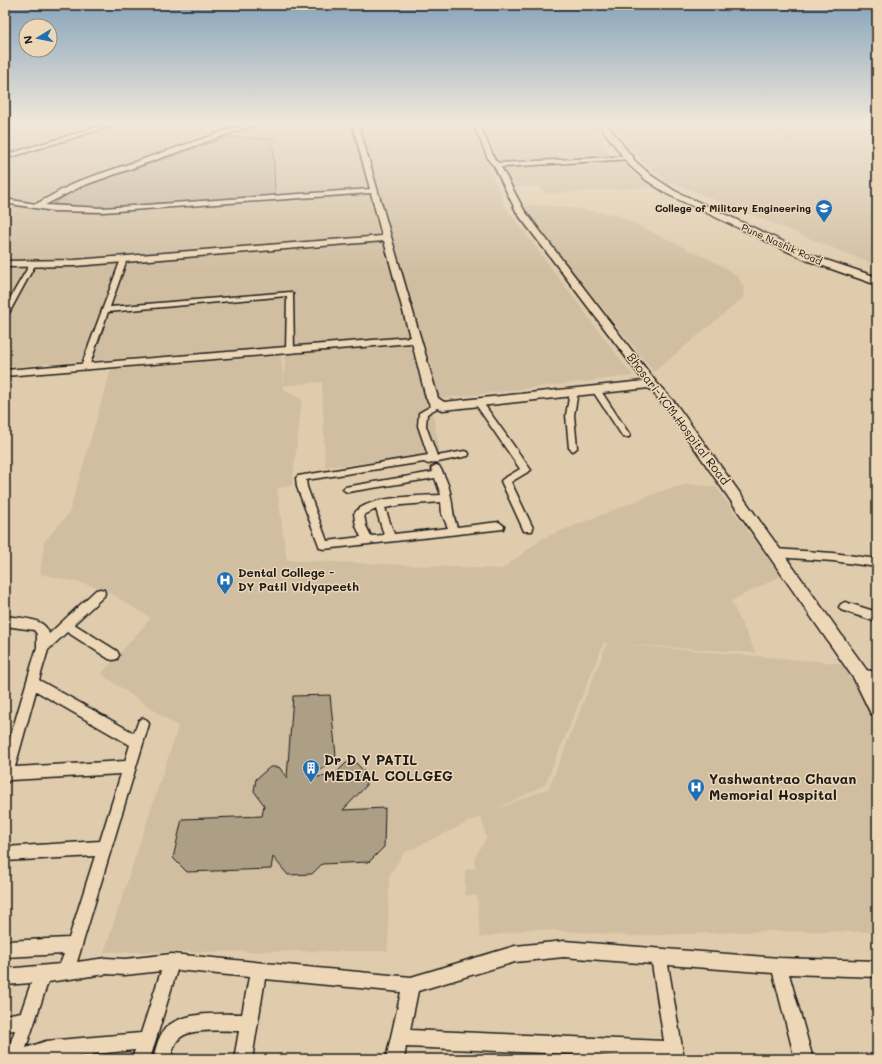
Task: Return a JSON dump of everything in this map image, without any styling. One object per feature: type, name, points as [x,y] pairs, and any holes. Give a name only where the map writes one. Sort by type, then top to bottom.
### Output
[{"type":"highway","name":"Pune Nashik Road","points":[[641,173],[650,180],[672,193],[810,258],[877,281]]},
{"type":"highway","name":"Pune Nashik Road","points":[[648,173],[677,192],[815,255],[877,278]]},
{"type":"street","points":[[36,207],[79,184],[112,173]]},
{"type":"street","points":[[369,173],[432,398],[438,405]]},
{"type":"street","name":"Bhosari-YCM Hospital Road","points":[[501,173],[520,211],[652,384],[672,407],[860,674],[877,708]]},
{"type":"street","points":[[5,201],[36,207],[78,211],[122,210],[374,191]]},
{"type":"street","points":[[5,264],[32,265],[124,259],[387,238]]},
{"type":"street","points":[[85,367],[124,259]]},
{"type":"street","points":[[5,313],[32,265]]},
{"type":"street","points":[[105,310],[290,294],[290,350]]},
{"type":"street","points":[[5,373],[416,340]]},
{"type":"street","points":[[454,531],[447,514],[446,498],[439,474],[422,426],[423,413],[438,405],[652,384]]},
{"type":"street","points":[[596,390],[626,435]]},
{"type":"street","points":[[574,392],[570,416],[574,448]]},
{"type":"street","points":[[478,402],[526,470],[506,481],[528,528]]},
{"type":"street","points":[[464,453],[302,483],[324,545],[499,526]]},
{"type":"street","points":[[348,489],[439,474]]},
{"type":"street","points":[[368,540],[361,526],[360,514],[370,507],[446,498]]},
{"type":"street","points":[[379,505],[390,537]]},
{"type":"street","points":[[775,553],[833,557],[877,563]]},
{"type":"street","points":[[42,648],[100,593]]},
{"type":"street","points":[[845,608],[877,617]]},
{"type":"street","points":[[5,621],[37,626],[43,632],[42,648],[6,776],[130,767]]},
{"type":"street","points":[[66,625],[113,655]]},
{"type":"street","points":[[860,674],[877,677]]},
{"type":"street","points":[[33,683],[137,742]]},
{"type":"street","points":[[66,972],[143,724]]},
{"type":"street","points":[[5,854],[104,848]]},
{"type":"street","points":[[5,949],[74,946]]},
{"type":"street","points":[[5,977],[66,972],[106,966],[125,968],[172,962],[410,985],[515,954],[539,950],[564,949],[659,958],[779,966],[877,969]]},
{"type":"street","points":[[399,1038],[674,1054],[659,958]]},
{"type":"street","points":[[141,1059],[172,962]]},
{"type":"street","points":[[779,966],[804,1059]]},
{"type":"street","points":[[243,1059],[258,970]]},
{"type":"street","points":[[15,1059],[42,974]]},
{"type":"street","points":[[395,1059],[410,985]]},
{"type":"street","points":[[5,1023],[27,1020]]},
{"type":"street","points":[[162,1059],[164,1047],[176,1031],[200,1023],[249,1022]]},
{"type":"street","points":[[15,1059],[46,1050],[146,1041]]},
{"type":"shaded area","points":[[5,173],[491,173],[506,208],[633,376],[430,400],[441,455],[325,467],[322,382],[284,386],[284,389],[302,400],[292,486],[277,488],[287,560],[502,569],[543,538],[664,490],[688,484],[716,487],[781,576],[731,601],[756,653],[616,644],[849,664],[877,725],[877,932],[770,931],[633,936],[531,929],[480,938],[477,896],[465,895],[465,870],[475,868],[474,859],[486,838],[481,816],[404,853],[389,876],[388,951],[104,952],[178,727],[101,674],[151,618],[102,588],[40,574],[44,542],[69,513],[111,369],[281,356],[284,385],[285,346],[5,367]],"holes":[[[604,643],[607,643],[549,788],[490,812],[545,785]]]},
{"type":"shaded area","points":[[124,173],[274,173],[275,196],[97,208],[53,204],[76,189]]},
{"type":"shaded area","points":[[504,173],[633,173],[651,187],[546,194],[539,186],[510,187]]},
{"type":"shaded area","points":[[657,173],[877,173],[877,266],[666,180]]},
{"type":"shaded area","points":[[520,206],[554,206],[614,214],[721,265],[737,276],[744,287],[743,298],[654,372]]},
{"type":"building","name":"Dr D Y PATIL MEDIAL COLLGEG","points":[[330,695],[336,756],[313,777],[333,776],[346,763],[356,763],[365,772],[366,786],[343,810],[385,808],[384,847],[369,862],[322,864],[312,874],[288,875],[273,857],[271,869],[187,872],[173,858],[182,819],[262,816],[264,805],[254,791],[256,779],[270,767],[279,767],[287,778],[293,696]]},
{"type":"place","name":"College of Military Engineering","points":[[824,223]]},
{"type":"place","name":"Dental College - DY Patil Vidyapeeth","points":[[225,595]]},
{"type":"place","name":"Dr D Y PATIL MEDIAL COLLGEG","points":[[311,783]]},
{"type":"place","name":"Yashwantrao Chavan Memorial Hospital","points":[[696,802]]}]
